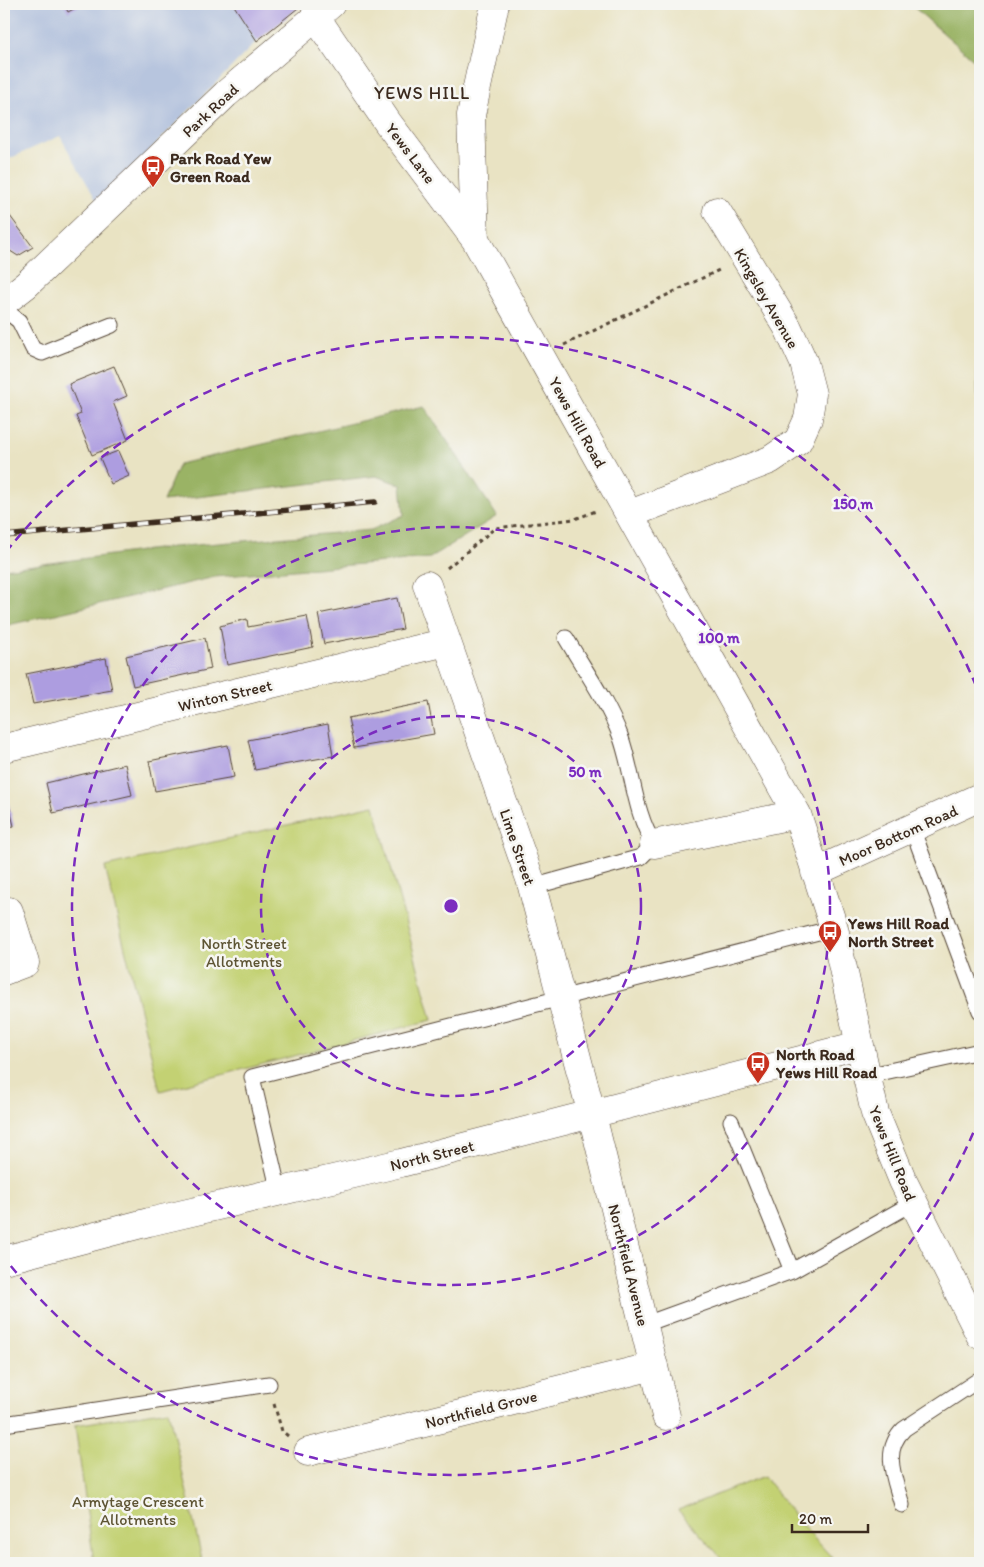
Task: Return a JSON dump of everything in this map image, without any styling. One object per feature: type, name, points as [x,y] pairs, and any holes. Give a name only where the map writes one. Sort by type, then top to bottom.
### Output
[{"type":"street","name":"Yews Hill Road","points":[[495,4],[471,115],[476,238],[797,814],[834,928],[875,1113],[913,1202],[980,1335]]},
{"type":"street","name":"Yews Lane","points":[[323,10],[388,123],[476,238]]},
{"type":"street","name":"Park Road","points":[[4,302],[26,285],[226,94],[323,10]]},
{"type":"street","name":"Kingsley Avenue","points":[[626,508],[770,460],[798,441],[808,419],[812,394],[804,363],[788,328],[717,211]]},
{"type":"street","name":"Lime Street","points":[[427,585],[532,887],[592,1115]]},
{"type":"street","name":"Winton Street","points":[[4,748],[447,642]]},
{"type":"street","name":"Moor Bottom Road","points":[[815,872],[980,797]]},
{"type":"street","points":[[654,844],[797,814]]},
{"type":"street","points":[[4,971],[25,963],[9,911]]},
{"type":"street","name":"North Street","points":[[4,1260],[149,1222],[592,1115],[859,1045]]},
{"type":"street","name":"Northfield Avenue","points":[[592,1115],[666,1416]]},
{"type":"street","name":"Northfield Grove","points":[[308,1452],[654,1366]]},
{"type":"lane","points":[[4,309],[19,322],[33,349],[42,353],[112,325]]},
{"type":"lane","points":[[532,887],[641,857],[654,844],[644,830],[632,773],[619,734],[566,638]]},
{"type":"lane","points":[[912,828],[980,1011]]},
{"type":"lane","points":[[279,1192],[252,1077],[560,996],[834,928]]},
{"type":"lane","points":[[866,1076],[980,1050]]},
{"type":"lane","points":[[731,1121],[792,1271]]},
{"type":"lane","points":[[643,1324],[792,1271],[913,1202]]},
{"type":"lane","points":[[902,1505],[892,1465],[891,1449],[894,1439],[904,1429],[980,1379]]},
{"type":"lane","points":[[4,1424],[269,1384]]},
{"type":"path","points":[[542,358],[744,257]]},
{"type":"path","points":[[427,585],[495,528],[575,519],[626,508]]},
{"type":"path","points":[[269,1384],[282,1431],[308,1452]]},
{"type":"shaded area","points":[[4,4],[303,4],[257,41],[98,203],[60,136],[4,161]]},
{"type":"green space","points":[[910,4],[980,4],[980,65]]},
{"type":"green space","points":[[977,365],[980,365],[980,503],[979,502]]},
{"type":"green space","points":[[424,406],[497,516],[430,558],[215,577],[4,626],[4,569],[172,547],[371,530],[404,515],[401,485],[376,476],[163,501],[179,464]]},
{"type":"green space","name":"North Street Allotments","points":[[374,805],[432,1020],[160,1091],[105,867]]},
{"type":"green space","name":"Armytage Crescent Allotments","points":[[168,1410],[203,1563],[94,1563],[75,1425]]},
{"type":"green space","points":[[764,1476],[800,1523],[837,1563],[726,1563],[678,1510]]},
{"type":"building","points":[[64,4],[83,4],[68,12]]},
{"type":"building","points":[[233,4],[303,4],[257,41]]},
{"type":"building","points":[[7,212],[33,247],[18,256],[4,247],[4,216]]},
{"type":"building","points":[[114,366],[127,396],[113,402],[128,440],[92,455],[76,416],[81,414],[69,384]]},
{"type":"building","points":[[118,451],[129,476],[111,484],[100,458]]},
{"type":"building","points":[[397,598],[403,629],[324,644],[318,614]]},
{"type":"building","points":[[307,616],[313,647],[227,665],[220,626],[247,619],[248,627]]},
{"type":"building","points":[[205,638],[211,669],[133,686],[126,656]]},
{"type":"building","points":[[106,658],[112,690],[33,704],[26,674]]},
{"type":"building","points":[[428,702],[434,734],[354,748],[348,718]]},
{"type":"building","points":[[328,724],[333,756],[255,770],[248,740]]},
{"type":"building","points":[[228,745],[234,777],[155,791],[149,761]]},
{"type":"building","points":[[125,764],[132,795],[53,813],[46,783]]},
{"type":"building","points":[[6,793],[14,826],[4,828],[4,794]]},
{"type":"railway","points":[[4,536],[375,502]]},
{"type":"place","name":"Park Road Yew Green Road","points":[[153,188]]},
{"type":"place","name":"Yews Hill Road North Street","points":[[830,953]]},
{"type":"place","name":"North Road Yews Hill Road","points":[[758,1084]]},
{"type":"district","name":"YEWS HILL","points":[[422,93]]}]
